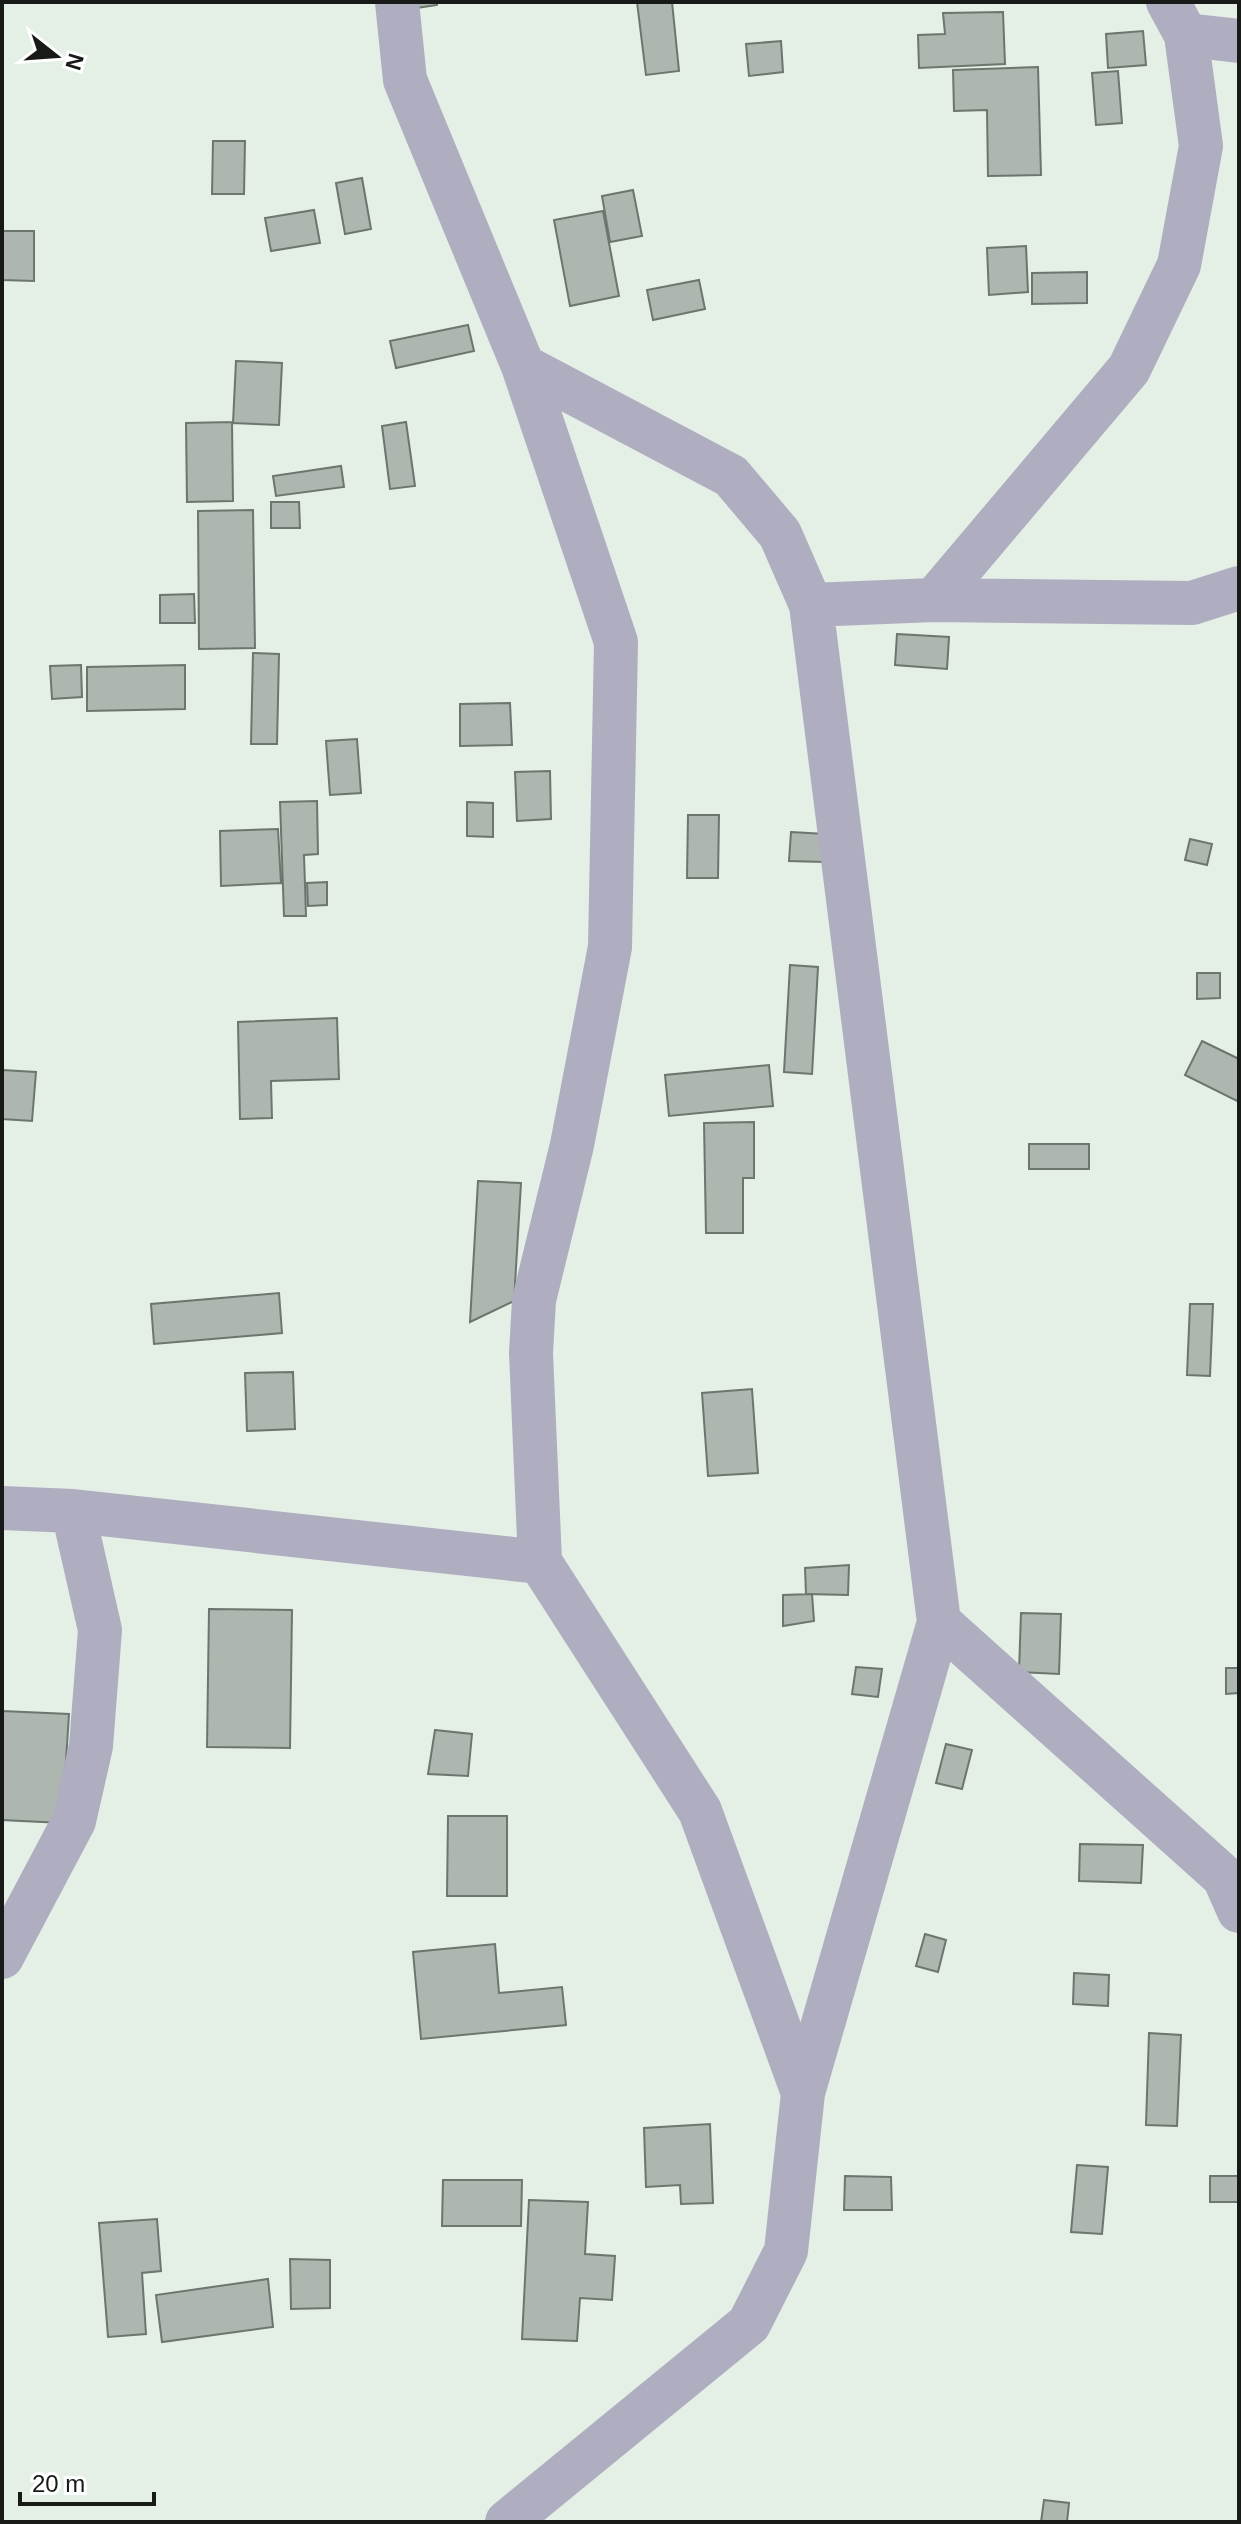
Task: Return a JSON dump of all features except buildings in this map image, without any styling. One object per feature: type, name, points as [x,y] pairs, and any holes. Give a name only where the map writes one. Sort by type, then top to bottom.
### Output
[{"type":"street","points":[[397,2],[405,80],[523,366],[616,642],[610,947],[572,1145],[534,1300],[531,1353],[540,1562],[700,1811],[803,2093]]},
{"type":"street","points":[[1177,19],[1239,41]]},
{"type":"street","points":[[934,600],[1129,369],[1179,265],[1201,146],[1177,19]]},
{"type":"street","points":[[507,2522],[749,2324],[786,2251],[803,2093],[939,1622],[811,605],[780,534],[731,476],[523,366]]},
{"type":"street","points":[[811,605],[934,600],[1192,603],[1239,588]]},
{"type":"street","points":[[2,1508],[73,1511],[540,1562]]},
{"type":"street","points":[[2,1957],[74,1821],[91,1746],[100,1630],[73,1511]]},
{"type":"street","points":[[939,1622],[1224,1877],[1239,1911]]}]
